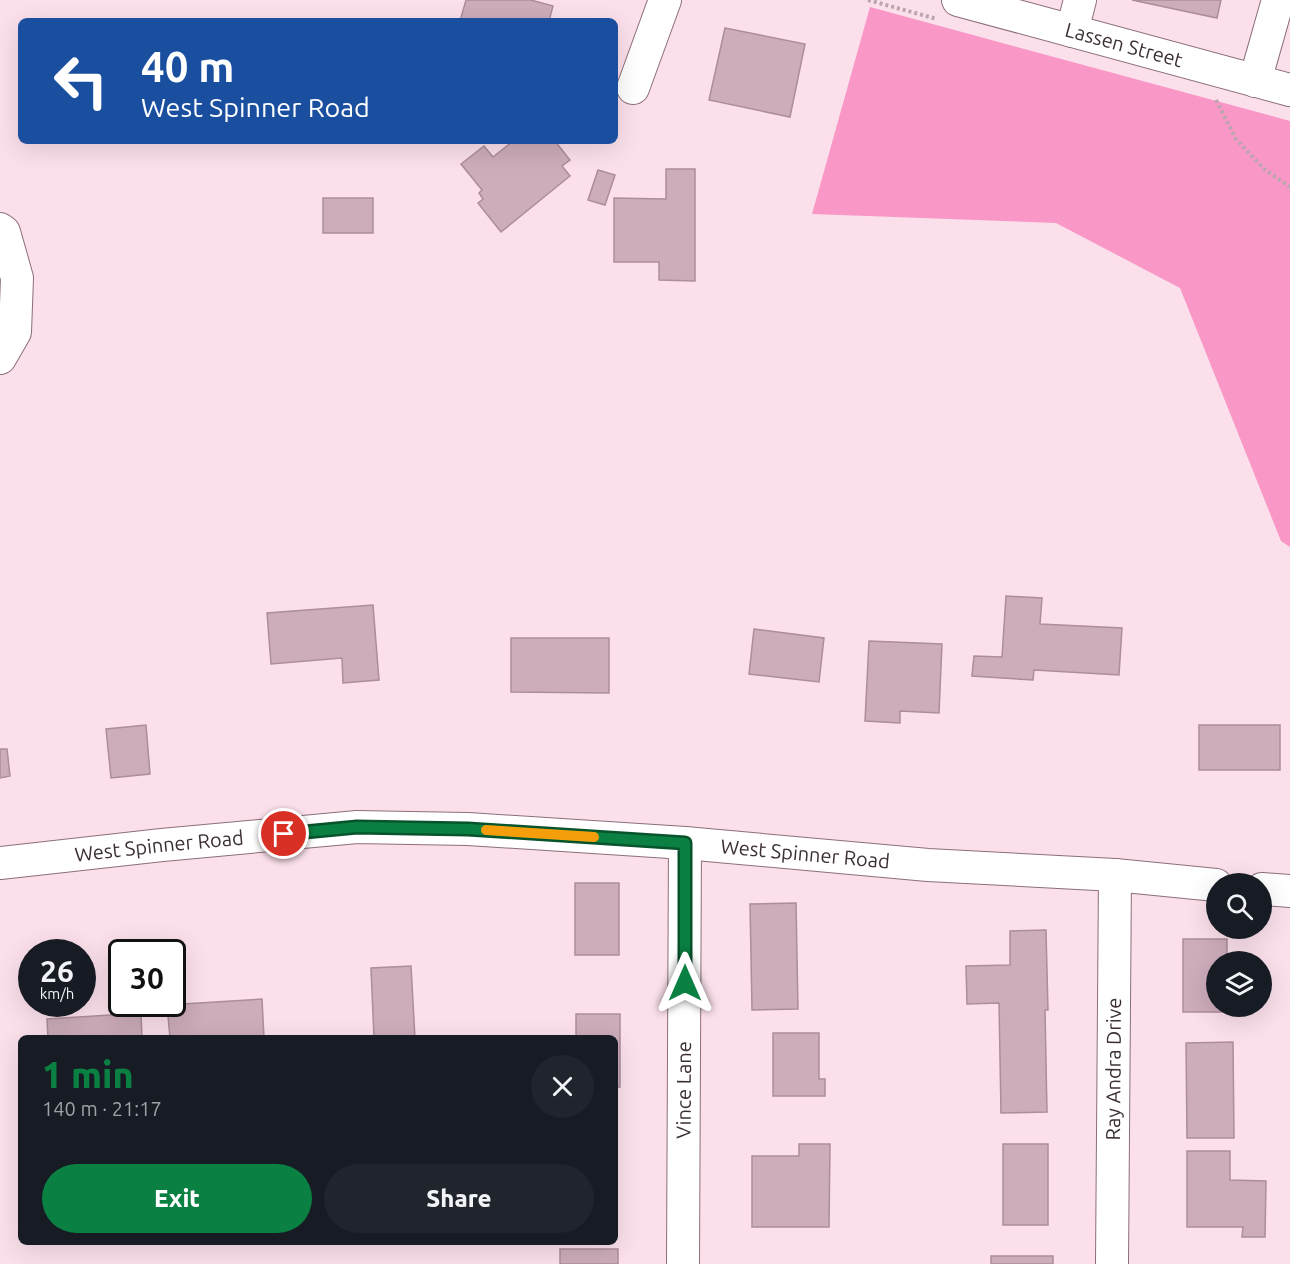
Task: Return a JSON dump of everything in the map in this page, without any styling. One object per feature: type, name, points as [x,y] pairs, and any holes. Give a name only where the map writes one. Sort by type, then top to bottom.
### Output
[{"type":"street","points":[[633,88],[666,0]]},
{"type":"street","name":"Lassen Street","points":[[958,0],[1290,90]]},
{"type":"street","points":[[1072,31],[1080,0]]},
{"type":"street","points":[[1255,81],[1278,0]]},
{"type":"street","points":[[0,229],[4,232],[17,278],[15,332],[0,358]]},
{"type":"street","name":"West Spinner Road","points":[[0,863],[357,827],[468,829],[685,843],[928,865],[1115,875],[1206,884]]},
{"type":"street","name":"Vince Lane","points":[[683,1264],[685,843]]},
{"type":"street","name":"Ray Andra Drive","points":[[1112,1264],[1115,875]]},
{"type":"street","points":[[1272,890],[1290,891]]},
{"type":"path","points":[[1212,97],[1218,102],[1236,139],[1264,169],[1290,187]]},
{"type":"shaded area","points":[[870,7],[1290,121],[1290,547],[1281,541],[1180,288],[1056,223],[812,214]]},
{"type":"building","points":[[466,0],[531,0],[553,6],[550,18],[461,18]]},
{"type":"building","points":[[1132,0],[1221,0],[1217,18]]},
{"type":"building","points":[[725,28],[805,44],[790,117],[709,100]]},
{"type":"building","points":[[509,144],[557,144],[570,160],[562,166],[570,176],[501,232],[478,203],[483,199],[479,193],[482,190],[461,164],[484,146],[493,157]]},
{"type":"building","points":[[666,169],[695,169],[695,281],[659,280],[659,262],[614,262],[614,198],[666,199]]},
{"type":"building","points":[[598,170],[615,175],[605,205],[588,200]]},
{"type":"building","points":[[323,198],[373,198],[373,233],[323,233]]},
{"type":"building","points":[[1006,596],[1042,598],[1040,624],[1122,628],[1119,675],[1034,670],[1033,680],[972,676],[974,656],[1002,657]]},
{"type":"building","points":[[373,605],[379,680],[343,683],[342,658],[271,664],[267,613]]},
{"type":"building","points":[[754,629],[824,638],[819,682],[749,674]]},
{"type":"building","points":[[511,638],[609,638],[609,693],[511,692]]},
{"type":"building","points":[[869,641],[942,644],[939,713],[900,711],[900,723],[865,721]]},
{"type":"building","points":[[146,725],[150,774],[111,778],[106,729]]},
{"type":"building","points":[[1199,725],[1280,725],[1280,770],[1199,770]]},
{"type":"building","points":[[0,749],[7,749],[10,776],[0,778]]},
{"type":"building","points":[[575,883],[619,883],[619,955],[575,955]]},
{"type":"building","points":[[796,903],[798,1009],[752,1010],[750,904]]},
{"type":"building","points":[[1046,930],[1047,1112],[1001,1113],[999,1003],[967,1004],[966,966],[1010,965],[1010,931]]},
{"type":"building","points":[[1183,939],[1227,939],[1227,951],[1206,951],[1206,1012],[1183,1012]]},
{"type":"building","points":[[411,966],[415,1035],[374,1035],[371,968]]},
{"type":"building","points":[[262,999],[264,1035],[170,1035],[168,1017],[186,1017],[186,1004]]},
{"type":"building","points":[[576,1014],[620,1014],[620,1087],[618,1087],[618,1035],[576,1035]]},
{"type":"building","points":[[108,1015],[108,1017],[141,1017],[142,1035],[48,1035],[47,1019]]},
{"type":"building","points":[[773,1033],[819,1033],[819,1079],[825,1079],[825,1096],[773,1096]]},
{"type":"building","points":[[1233,1042],[1234,1138],[1187,1138],[1186,1043]]},
{"type":"building","points":[[799,1144],[830,1144],[829,1227],[752,1227],[752,1156],[799,1156]]},
{"type":"building","points":[[1003,1144],[1048,1144],[1048,1225],[1003,1225]]},
{"type":"building","points":[[1187,1151],[1230,1151],[1230,1180],[1266,1181],[1265,1237],[1242,1237],[1243,1227],[1187,1227]]},
{"type":"building","points":[[560,1249],[618,1249],[618,1264],[560,1264]]},
{"type":"building","points":[[991,1256],[1053,1256],[1053,1264],[991,1264]]},
{"type":"slow traffic","points":[[486,830],[594,837]]},
{"type":"route","points":[[284,834],[357,827],[468,829],[685,843],[685,983]]}]
